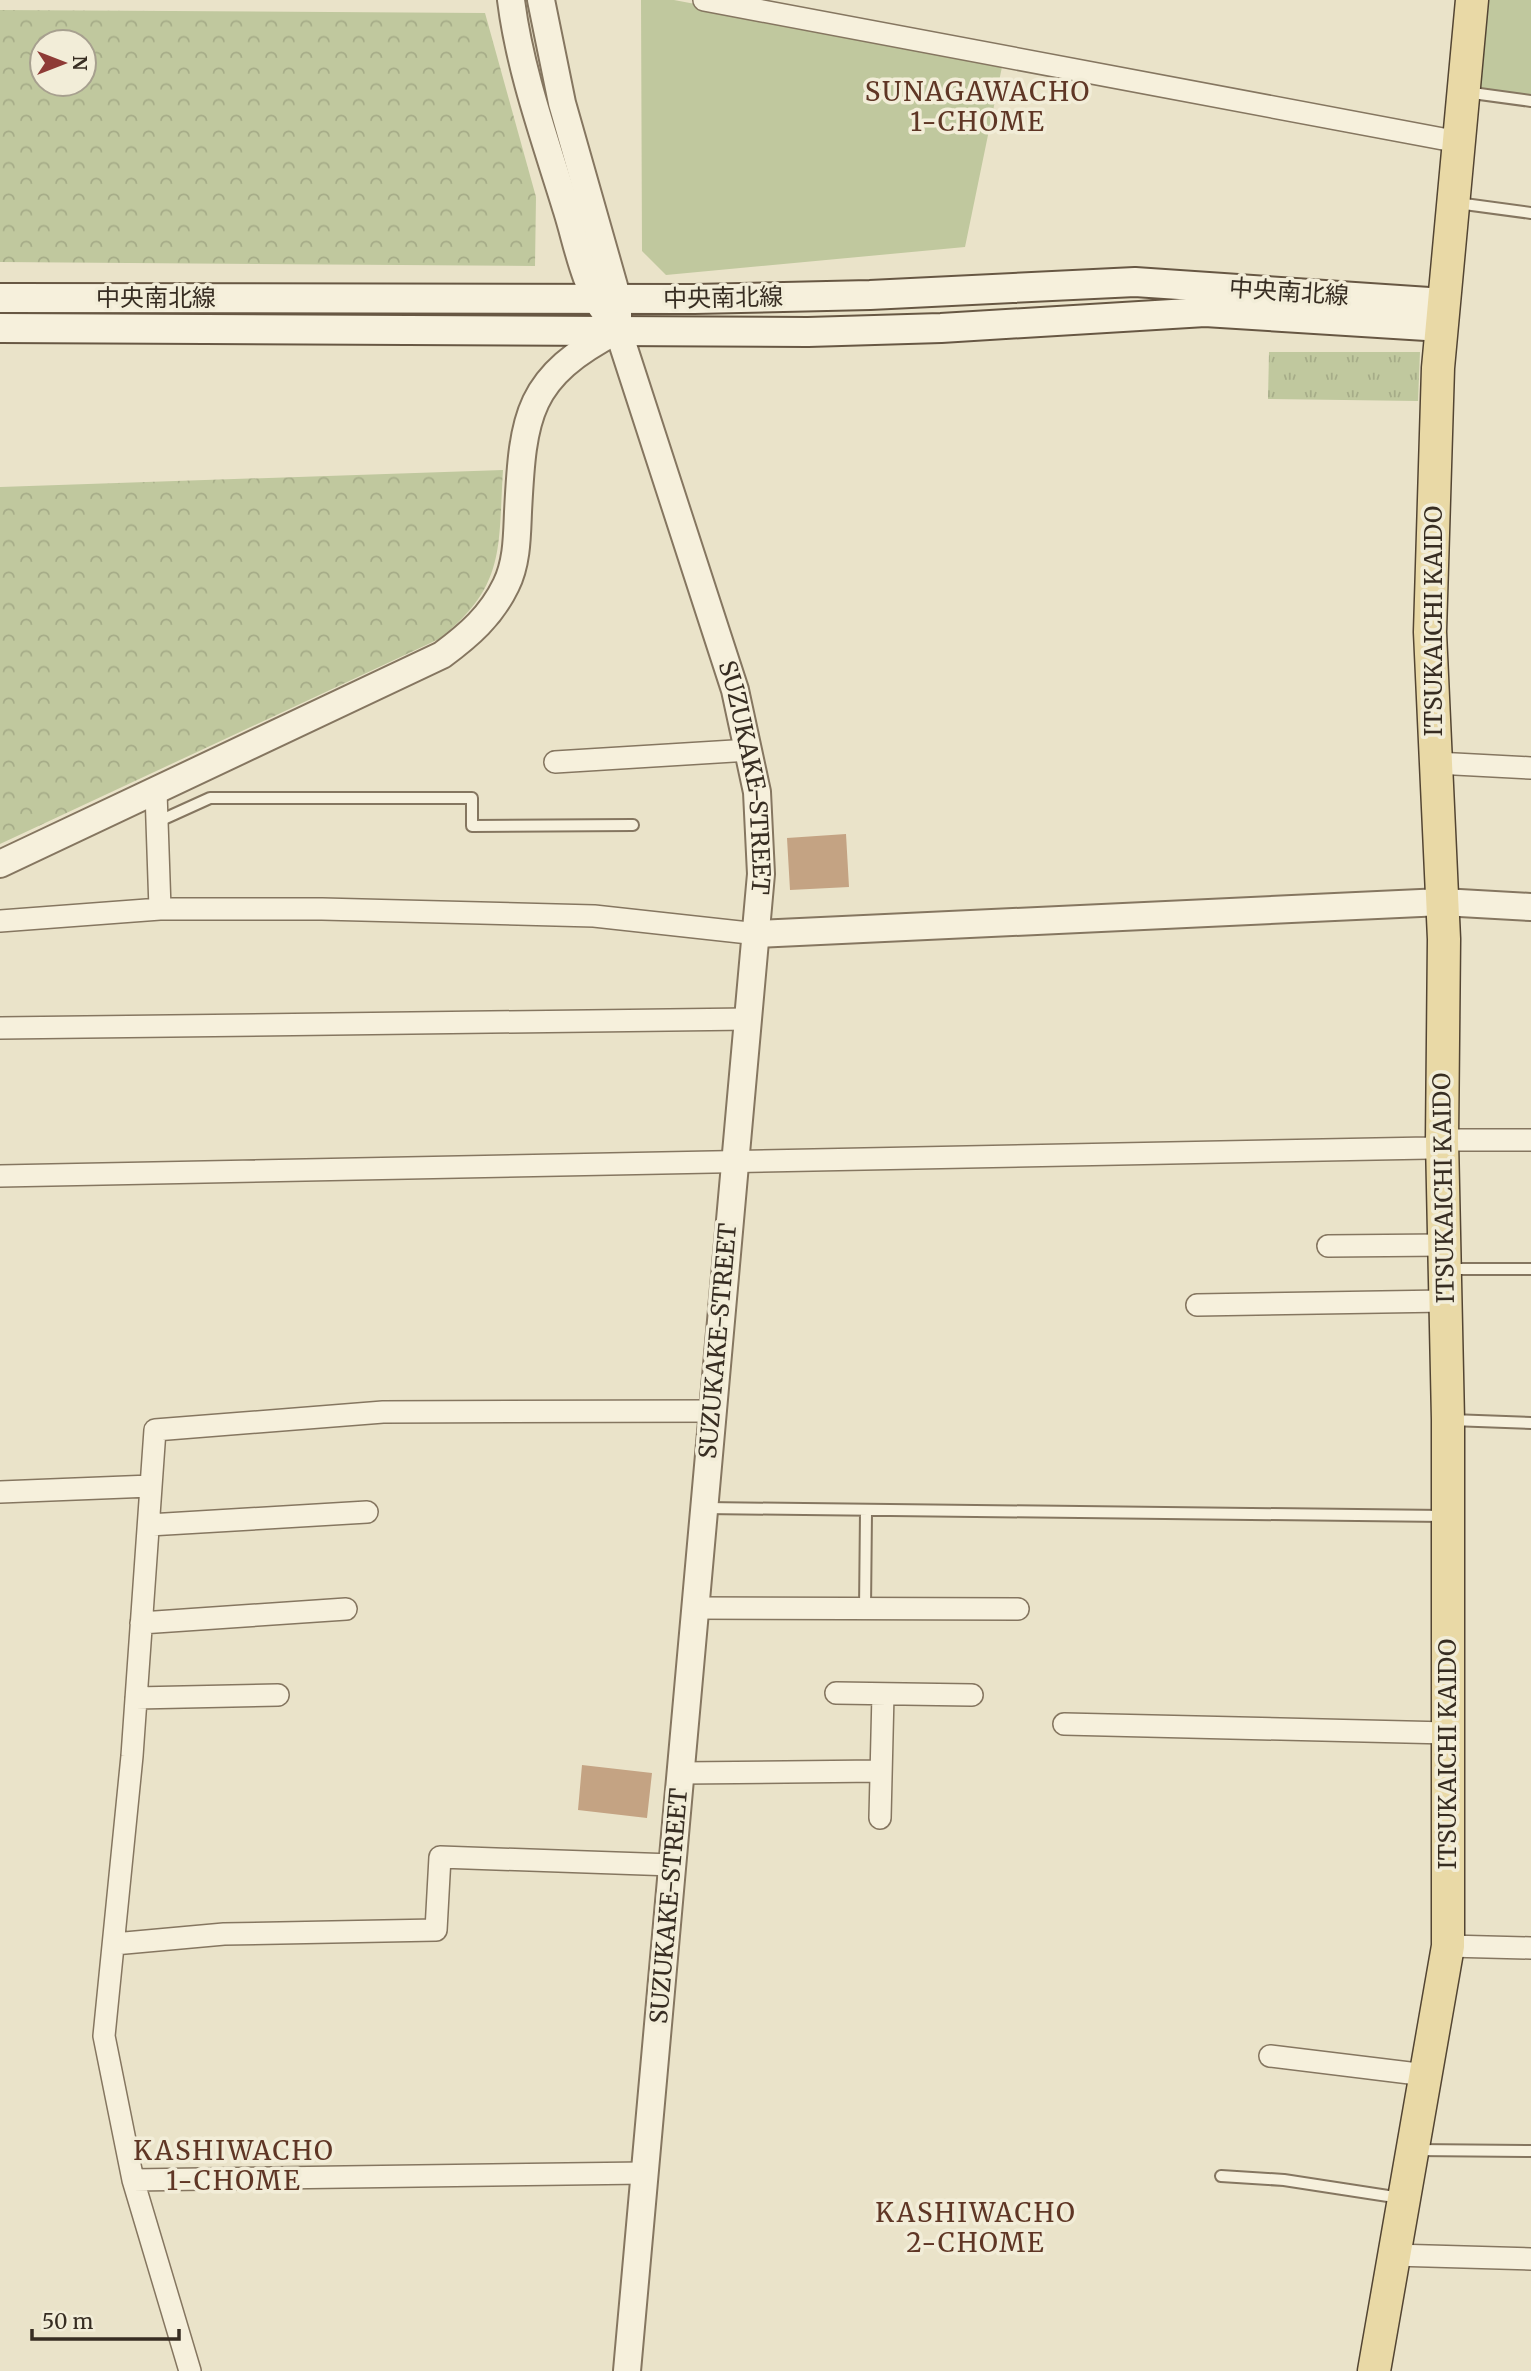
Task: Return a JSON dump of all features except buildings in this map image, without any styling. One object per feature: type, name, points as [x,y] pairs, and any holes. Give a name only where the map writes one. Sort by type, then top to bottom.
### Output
[{"type":"main road","name":"ITSUKAICHI KAIDO","points":[[1374,2371],[1448,1946],[1448,1420],[1442,1140],[1442,902],[1429,579],[1451,202],[1465,92],[1472,0]]},
{"type":"main road","name":"中央南北線","points":[[0,298],[606,299],[870,295],[1135,282],[1443,315]]},
{"type":"main road","name":"中央南北線","points":[[0,328],[897,330],[1205,312],[1443,315]]},
{"type":"street","points":[[511,0],[516,39],[606,299]]},
{"type":"street","points":[[541,0],[606,299]]},
{"type":"street","points":[[704,0],[1459,142]]},
{"type":"street","name":"SUZUKAKE-STREET","points":[[606,299],[735,690],[750,750],[760,832],[758,934],[702,1508],[627,2371]]},
{"type":"street","points":[[0,864],[442,655],[472,632],[492,610],[507,583],[514,556],[522,449],[528,419],[538,397],[557,369],[573,356],[618,330]]},
{"type":"street","points":[[555,762],[750,750]]},
{"type":"street","points":[[1436,763],[1531,768]]},
{"type":"street","points":[[156,792],[160,909]]},
{"type":"street","points":[[0,921],[160,909],[321,909],[594,916],[758,934],[1442,902],[1531,907]]},
{"type":"street","points":[[0,1028],[749,1019]]},
{"type":"street","points":[[0,1176],[1429,1148],[1442,1140],[1531,1140]]},
{"type":"street","points":[[1328,1246],[1444,1257]]},
{"type":"street","points":[[1197,1306],[1446,1301]]},
{"type":"street","points":[[190,2371],[132,2180],[104,2036],[136,1698],[155,1430],[383,1412],[712,1411]]},
{"type":"street","points":[[0,1492],[151,1486]]},
{"type":"street","points":[[149,1525],[367,1512]]},
{"type":"street","points":[[694,1608],[1018,1609]]},
{"type":"street","points":[[141,1623],[346,1609]]},
{"type":"street","points":[[836,1693],[972,1695]]},
{"type":"street","points":[[880,1818],[883,1694]]},
{"type":"street","points":[[136,1698],[278,1695]]},
{"type":"street","points":[[1064,1724],[1448,1733]]},
{"type":"street","points":[[681,1773],[880,1771]]},
{"type":"street","points":[[114,1944],[224,1934],[436,1930],[440,1857],[673,1865]]},
{"type":"street","points":[[1448,1946],[1531,1948]]},
{"type":"street","points":[[1270,2056],[1426,2075]]},
{"type":"street","points":[[132,2180],[645,2173]]},
{"type":"street","points":[[1394,2255],[1492,2260],[1531,2259]]},
{"type":"lane","points":[[1465,92],[1531,101]]},
{"type":"lane","points":[[1451,202],[1531,213]]},
{"type":"lane","points":[[157,822],[210,798],[472,798],[472,826],[633,825]]},
{"type":"lane","points":[[1444,1257],[1531,1269]]},
{"type":"lane","points":[[1448,1420],[1531,1423]]},
{"type":"lane","points":[[702,1508],[866,1512],[1448,1516]]},
{"type":"lane","points":[[865,1609],[866,1512]]},
{"type":"lane","points":[[1412,2150],[1531,2151]]},
{"type":"lane","points":[[1220,2176],[1284,2180],[1404,2198]]},
{"type":"green space","points":[[641,0],[674,0],[1003,62],[965,247],[666,275],[642,251]]},
{"type":"green space","points":[[1480,0],[1531,0],[1531,106],[1474,97]]},
{"type":"green space","points":[[0,10],[485,13],[536,197],[535,266],[0,262]]},
{"type":"green space","points":[[1269,352],[1420,352],[1418,401],[1268,399]]},
{"type":"green space","points":[[503,470],[498,544],[487,583],[477,601],[461,620],[439,639],[0,844],[0,487]]},
{"type":"district","name":"SUNAGAWACHO 1-CHOME","points":[[978,107]]},
{"type":"district","name":"KASHIWACHO 1-CHOME","points":[[234,2166]]},
{"type":"district","name":"KASHIWACHO 2-CHOME","points":[[976,2228]]}]
